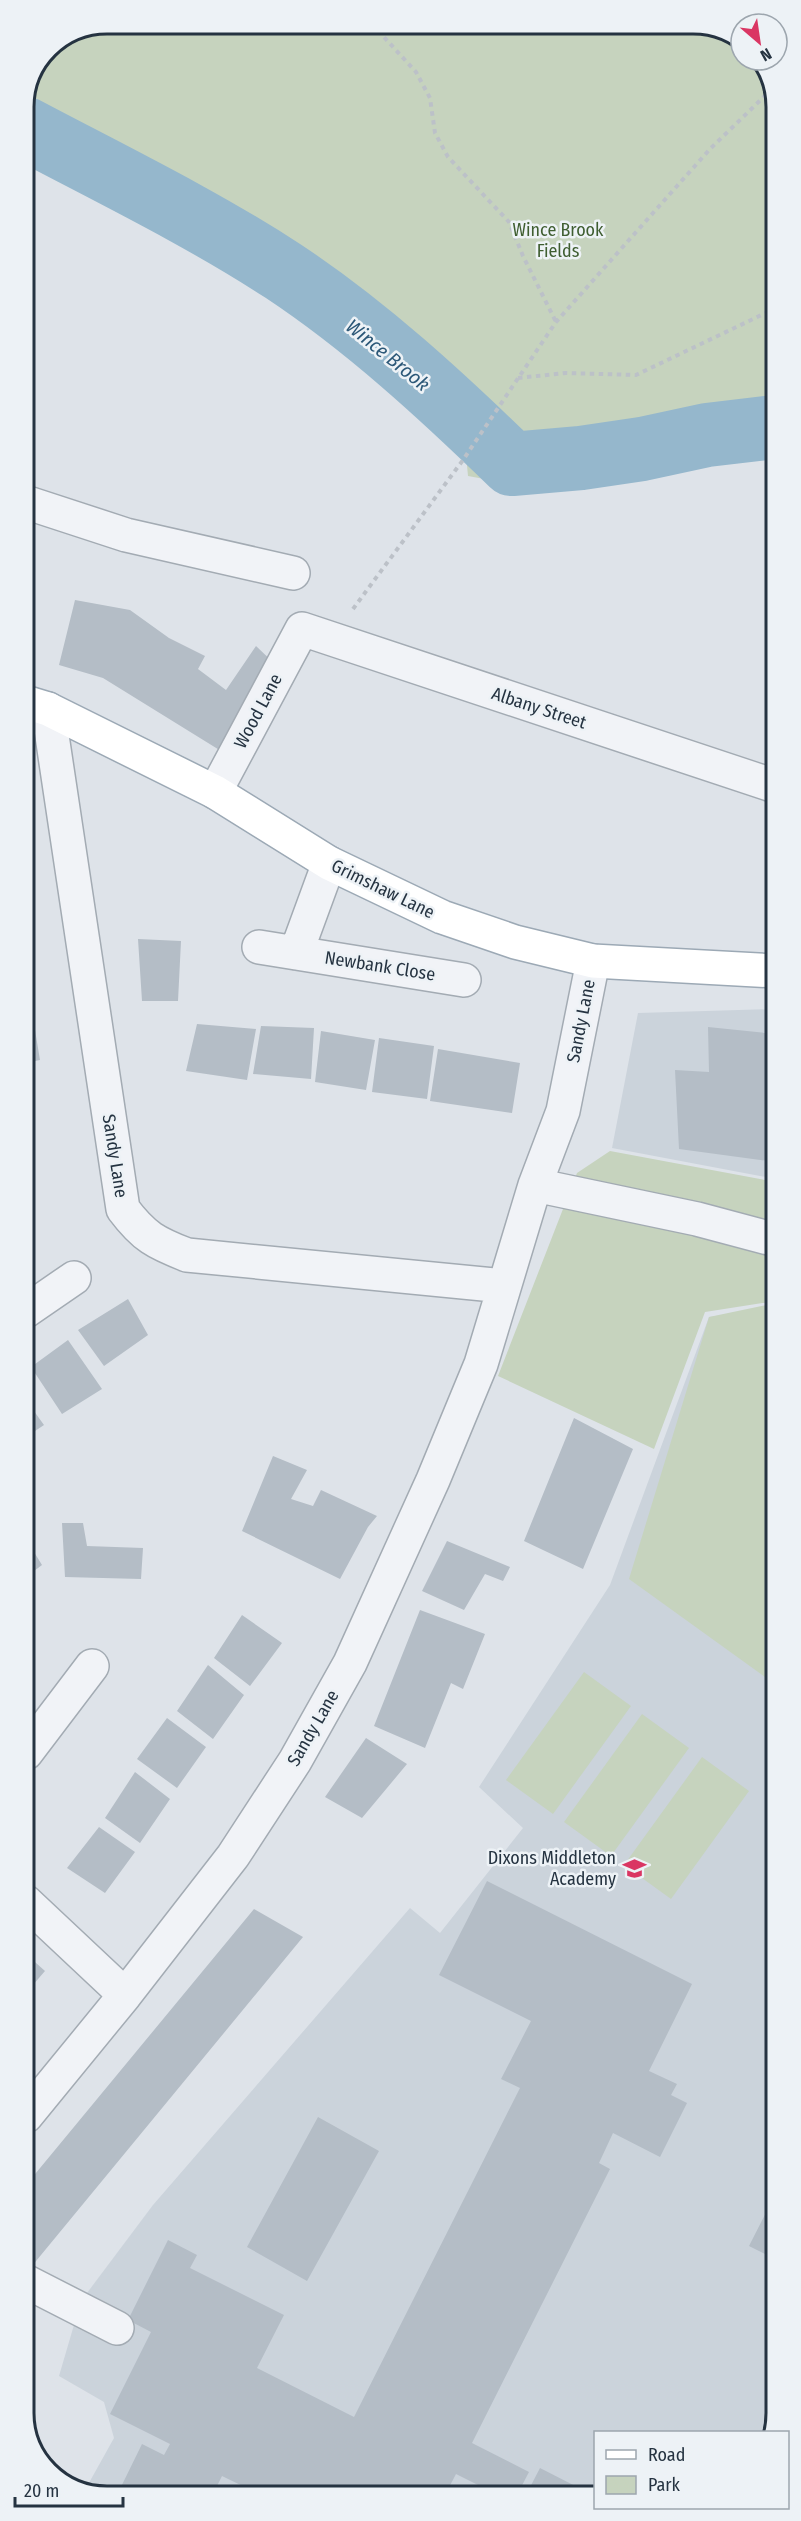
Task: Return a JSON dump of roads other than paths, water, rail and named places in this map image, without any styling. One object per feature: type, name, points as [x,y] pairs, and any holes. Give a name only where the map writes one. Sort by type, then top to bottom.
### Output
[{"type":"main road","name":"Grimshaw Lane","points":[[36,706],[215,792],[329,863],[442,917],[515,942],[593,961],[766,971]]},
{"type":"street","points":[[35,505],[126,535],[293,573]]},
{"type":"street","name":"Albany Street","points":[[317,634],[766,783]]},
{"type":"street","name":"Wood Lane","points":[[215,792],[317,634]]},
{"type":"street","name":"Sandy Lane","points":[[36,706],[123,1209],[135,1225],[155,1243],[187,1256],[504,1286]]},
{"type":"street","name":"Newbank Close","points":[[296,953],[329,863]]},
{"type":"street","name":"Newbank Close","points":[[259,946],[464,980]]},
{"type":"street","name":"Sandy Lane","points":[[35,2105],[125,1995],[233,1856],[295,1761],[350,1663],[442,1459],[480,1364],[535,1185],[563,1111],[593,961]]},
{"type":"street","points":[[535,1185],[697,1219],[766,1237]]},
{"type":"street","points":[[35,1305],[74,1278]]},
{"type":"street","points":[[35,1741],[92,1666]]},
{"type":"street","points":[[35,1910],[125,1995]]},
{"type":"street","points":[[35,2286],[117,2328]]},
{"type":"waterway","name":"Wince Brook","points":[[35,134],[188,214],[252,251],[314,292],[402,362],[512,464],[581,458],[642,449],[707,435],[766,428]]},
{"type":"place","name":"Dixons Middleton Academy","points":[[634,1868]]},
{"type":"park label","name":"Wince Brook Fields","points":[[558,240]]}]
